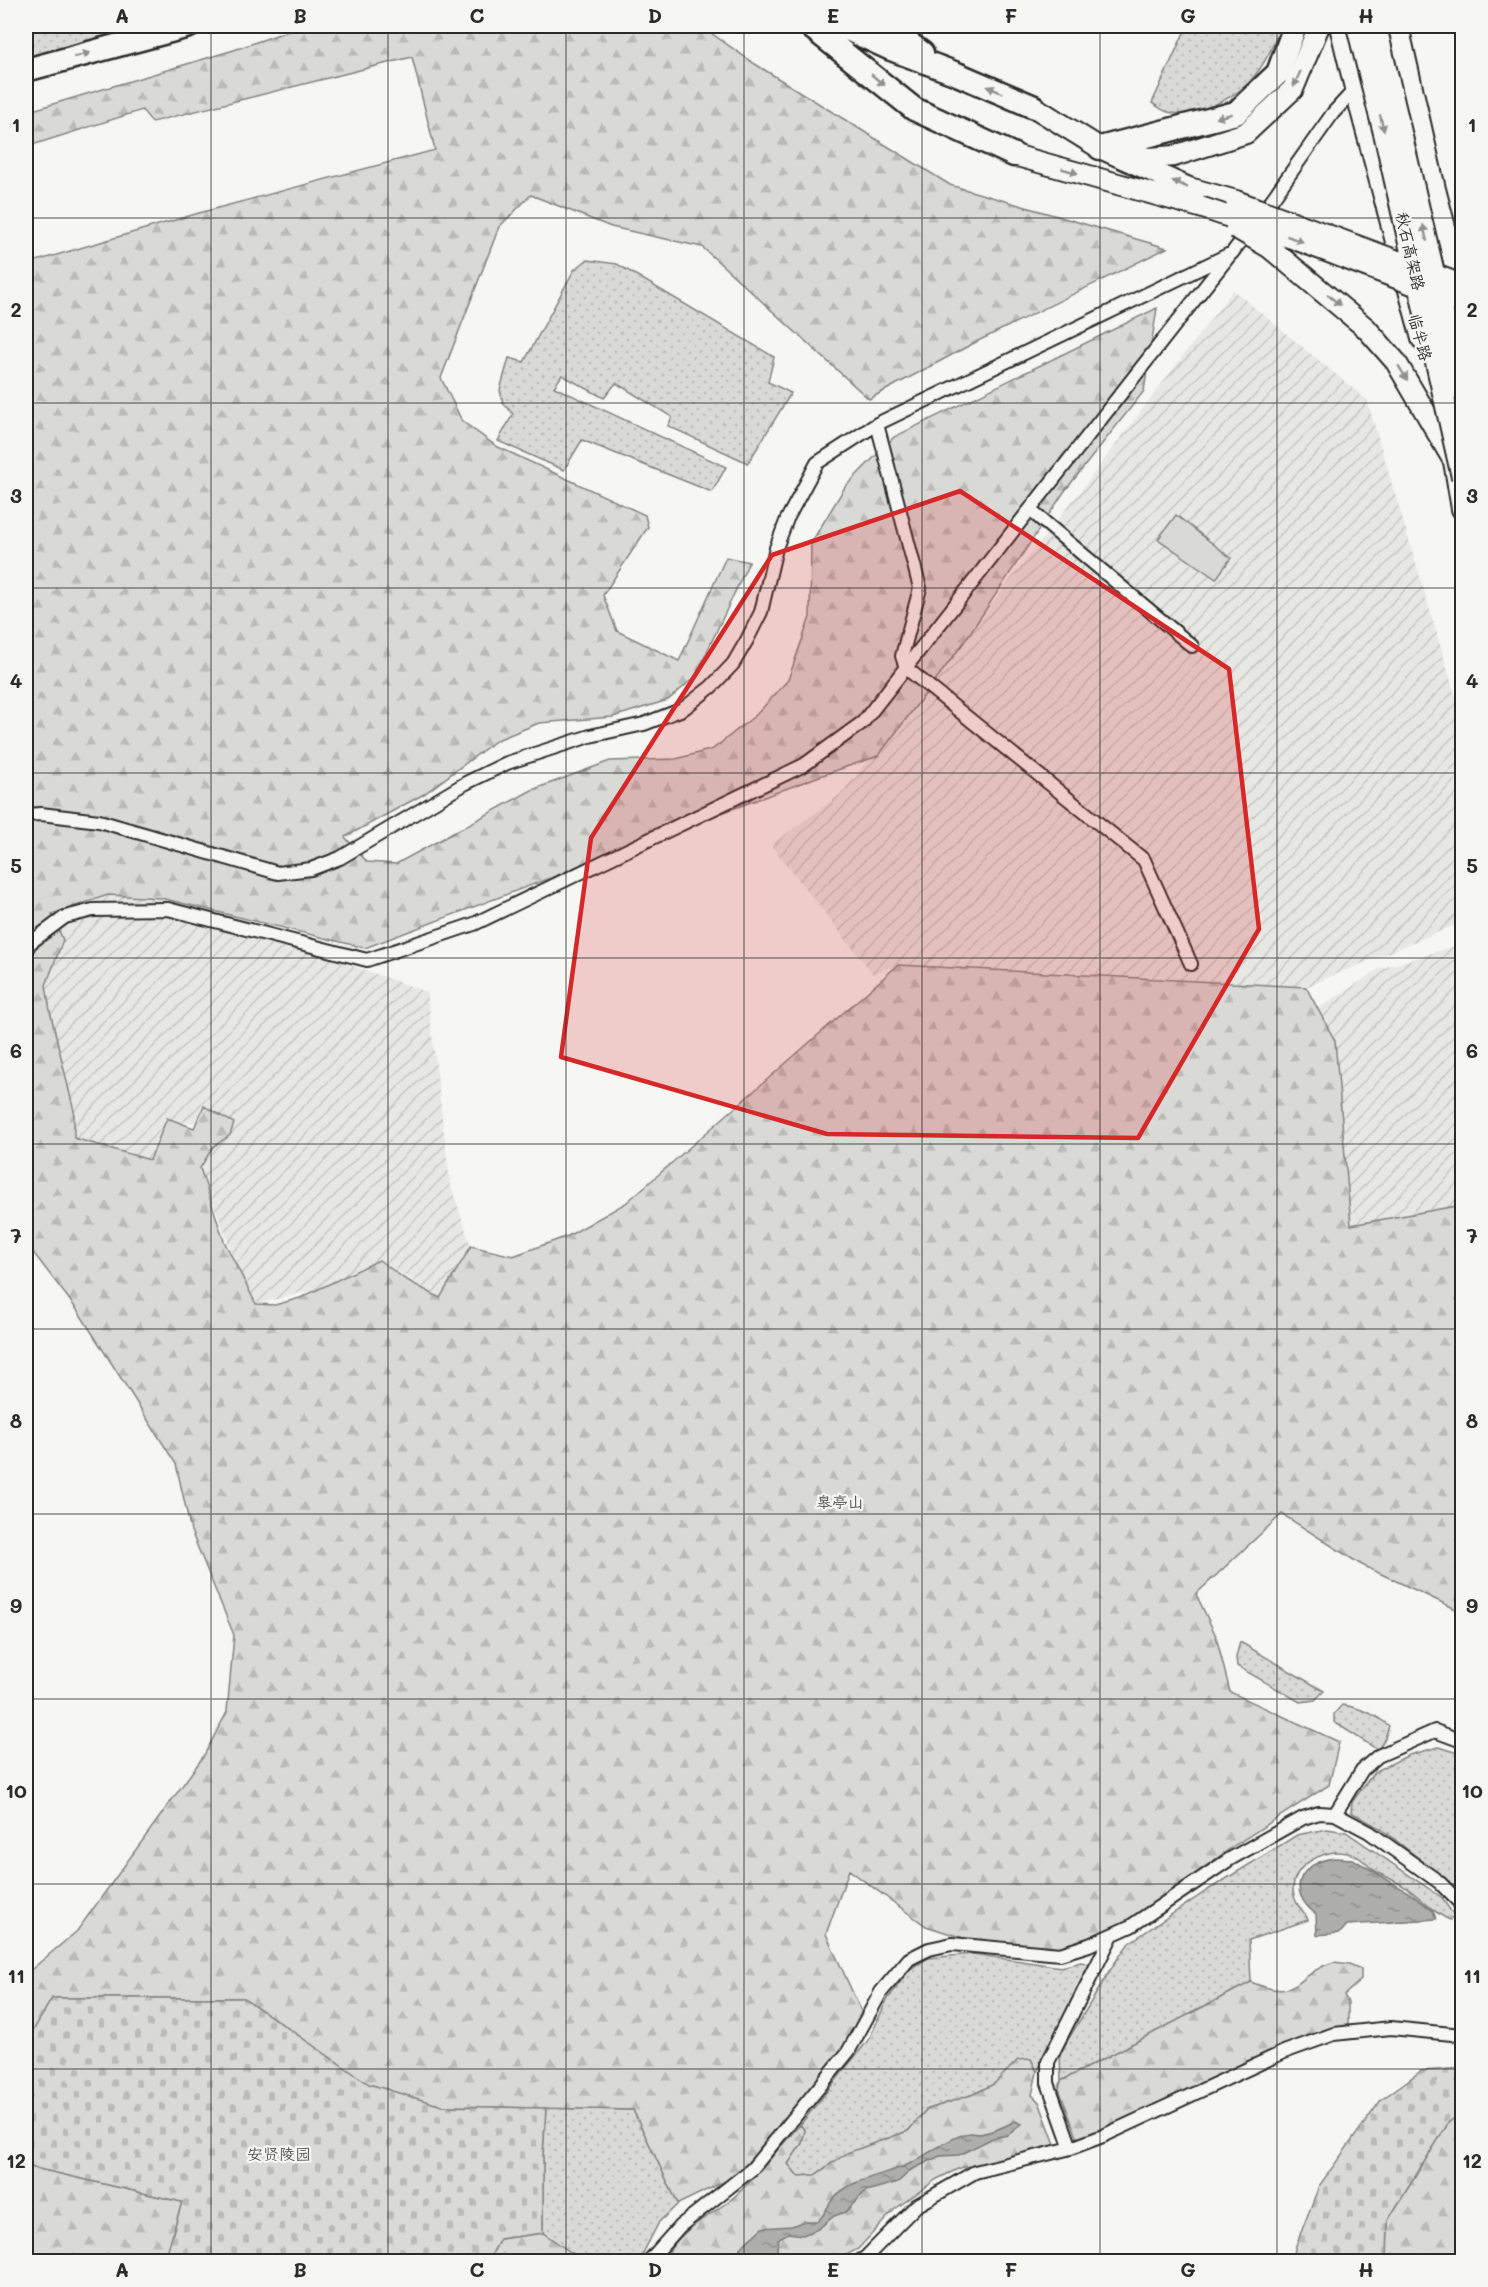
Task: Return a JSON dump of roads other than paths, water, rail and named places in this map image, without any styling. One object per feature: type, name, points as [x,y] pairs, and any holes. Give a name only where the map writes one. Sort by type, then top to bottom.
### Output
[{"type":"highway","points":[[26,70],[189,26]]},
{"type":"highway","points":[[794,26],[837,34],[914,109],[1014,155]]},
{"type":"highway","points":[[810,26],[891,49],[1034,107]]},
{"type":"highway","points":[[886,26],[918,50],[957,74]]},
{"type":"highway","points":[[1100,148],[1236,113],[1278,74],[1295,26]]},
{"type":"main road","points":[[1100,148],[1150,158],[1174,156],[1246,133],[1293,88],[1319,26]]},
{"type":"main road","name":"临半路","points":[[1340,26],[1459,470],[1462,509]]},
{"type":"main road","name":"秋石高架路","points":[[1357,26],[1385,137],[1459,470]]},
{"type":"main road","name":"秋石高架路","points":[[1376,26],[1458,360],[1462,392]]},
{"type":"main road","points":[[1398,26],[1455,240],[1462,292]]},
{"type":"main road","points":[[1034,107],[1100,148],[1189,188],[1236,201],[1462,285]]},
{"type":"main road","points":[[1014,155],[1200,207],[1292,238],[1462,303]]},
{"type":"main road","points":[[1200,207],[1270,248],[1366,328],[1396,362],[1459,470]]},
{"type":"street","points":[[26,950],[30,943],[65,917],[93,910],[168,909],[367,960],[474,924],[804,765],[863,722],[1232,253],[1274,198],[1333,112],[1355,88],[1407,65]]},
{"type":"street","points":[[26,815],[41,814],[99,820],[278,873],[312,869],[340,858],[465,783],[507,763],[590,736],[644,724],[682,709],[711,687],[733,664],[747,640],[761,612],[776,548],[787,519],[817,464],[877,424],[1232,253]]},
{"type":"street","points":[[877,424],[920,588],[902,656],[906,668],[1144,860],[1191,964]]},
{"type":"street","points":[[1030,510],[1192,646]]},
{"type":"street","points":[[1335,1814],[1362,1770],[1378,1756],[1435,1731],[1462,1741]]},
{"type":"street","points":[[648,2262],[680,2226],[752,2169],[848,2052],[881,1992],[909,1959],[929,1949],[952,1944],[1060,1954],[1111,1937],[1230,1859],[1303,1818],[1319,1813],[1335,1814],[1369,1832],[1439,1882],[1459,1902],[1462,1909]]},
{"type":"street","points":[[1071,2148],[1048,2083],[1048,2062],[1111,1937]]},
{"type":"street","points":[[858,2262],[865,2258],[916,2206],[975,2172],[1071,2148],[1103,2136],[1284,2052],[1334,2034],[1391,2028],[1462,2035]]},
{"type":"water","points":[[1335,1858],[1353,1859],[1411,1894],[1433,1911],[1436,1919],[1347,1925],[1340,1933],[1317,1935],[1316,1914],[1306,1905],[1299,1887],[1305,1871],[1313,1865]]},
{"type":"water","points":[[1015,2121],[1022,2124],[1008,2135],[993,2138],[959,2155],[940,2156],[911,2170],[898,2182],[866,2191],[845,2212],[834,2216],[818,2229],[803,2235],[788,2233],[778,2239],[777,2250],[788,2261],[740,2262],[738,2259],[740,2248],[762,2228],[818,2221],[833,2199],[850,2186],[913,2162],[957,2137],[989,2132]]},
{"type":"park label","name":"皋亭山","points":[[840,1501]]},
{"type":"park label","name":"安贤陵园","points":[[279,2153]]}]
